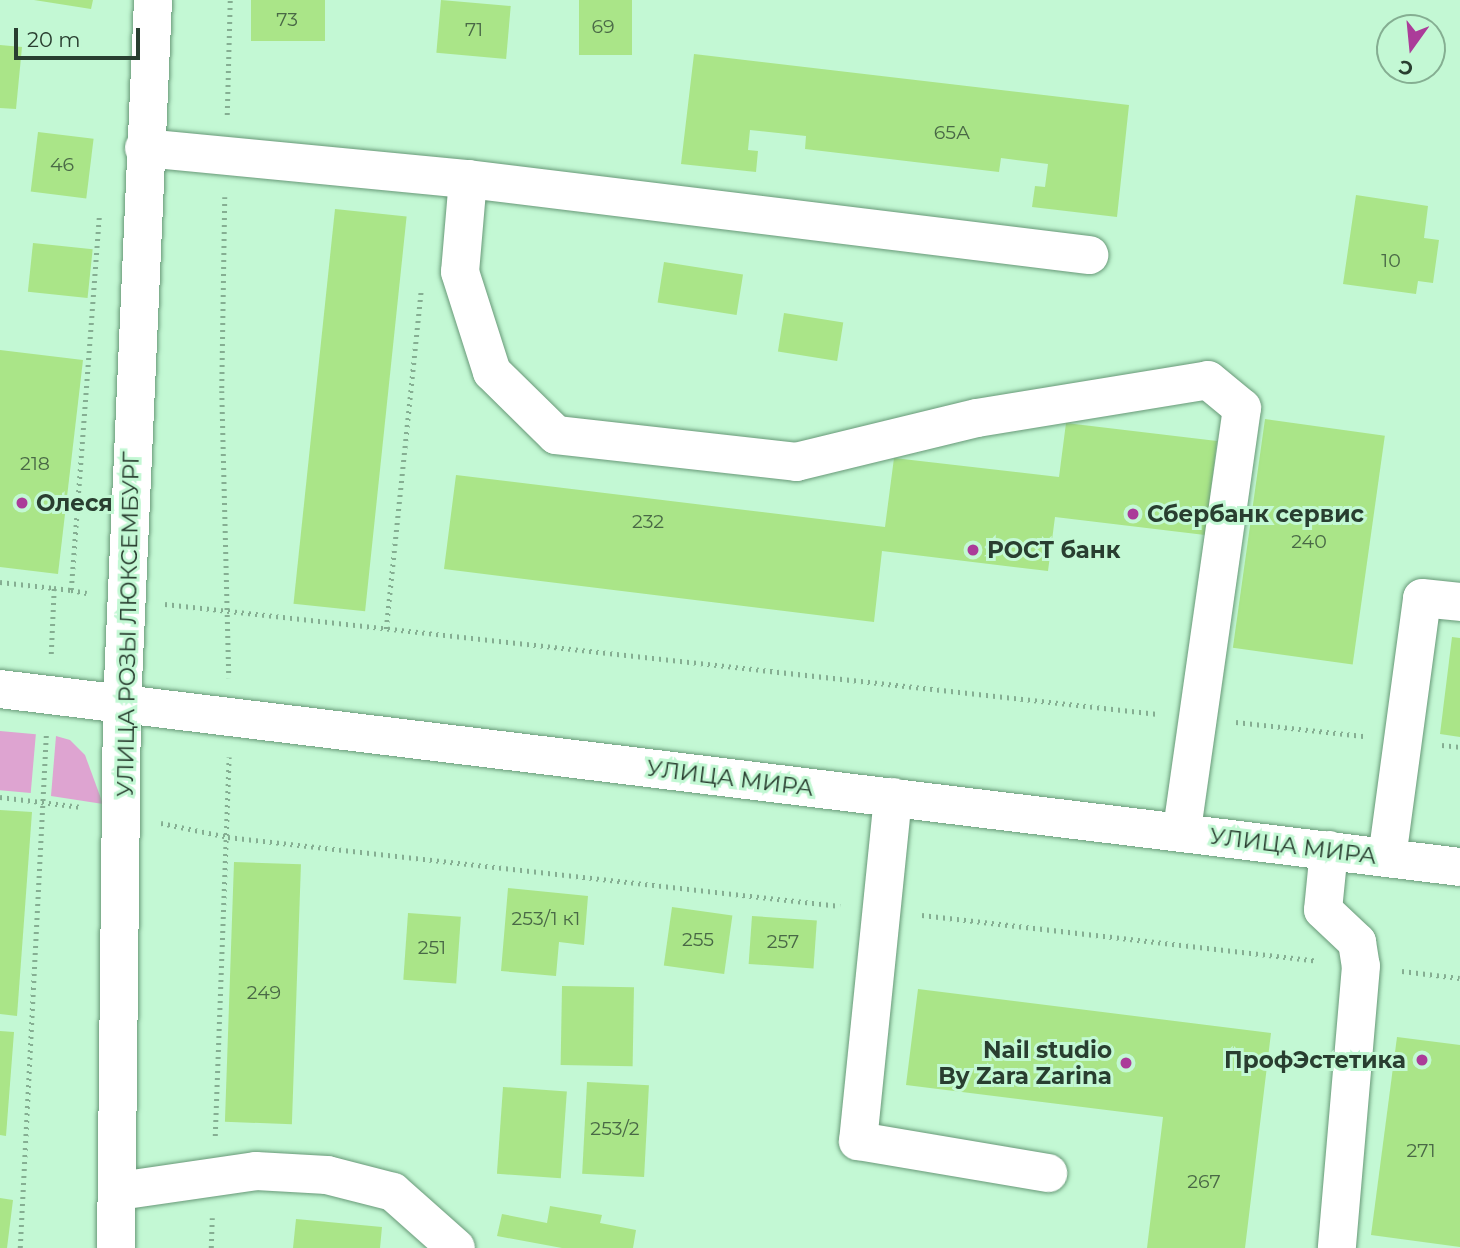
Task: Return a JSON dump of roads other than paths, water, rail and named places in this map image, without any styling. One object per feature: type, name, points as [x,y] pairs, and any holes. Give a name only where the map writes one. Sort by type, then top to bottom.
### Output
[{"type":"main road","name":"УЛИЦА РОЗЫ ЛЮКСЕМБУРГ","points":[[116,1248],[122,705],[144,148],[153,0]]},
{"type":"main road","points":[[144,148],[226,158],[468,179],[1089,255]]},
{"type":"main road","points":[[468,179],[460,272],[492,372],[556,435],[796,462],[977,418],[1208,380],[1242,408],[1182,832]]},
{"type":"main road","points":[[1387,858],[1422,598],[1460,602]]},
{"type":"main road","name":"УЛИЦА МИРА","points":[[0,689],[1460,867]]},
{"type":"main road","points":[[892,797],[858,1140],[1048,1173]]},
{"type":"main road","points":[[1329,850],[1323,910],[1357,942],[1361,966],[1337,1248]]},
{"type":"main road","points":[[118,1191],[256,1171],[327,1175],[393,1192],[456,1248]]},
{"type":"place","name":"Олеся","points":[[22,503]]},
{"type":"place","name":"Сбербанк сервис","points":[[1133,514]]},
{"type":"place","name":"РОСТ банк","points":[[973,550]]},
{"type":"place","name":"ПрофЭстетика","points":[[1422,1060]]},
{"type":"place","name":"Nail studio By Zara Zarina","points":[[1126,1063]]}]
